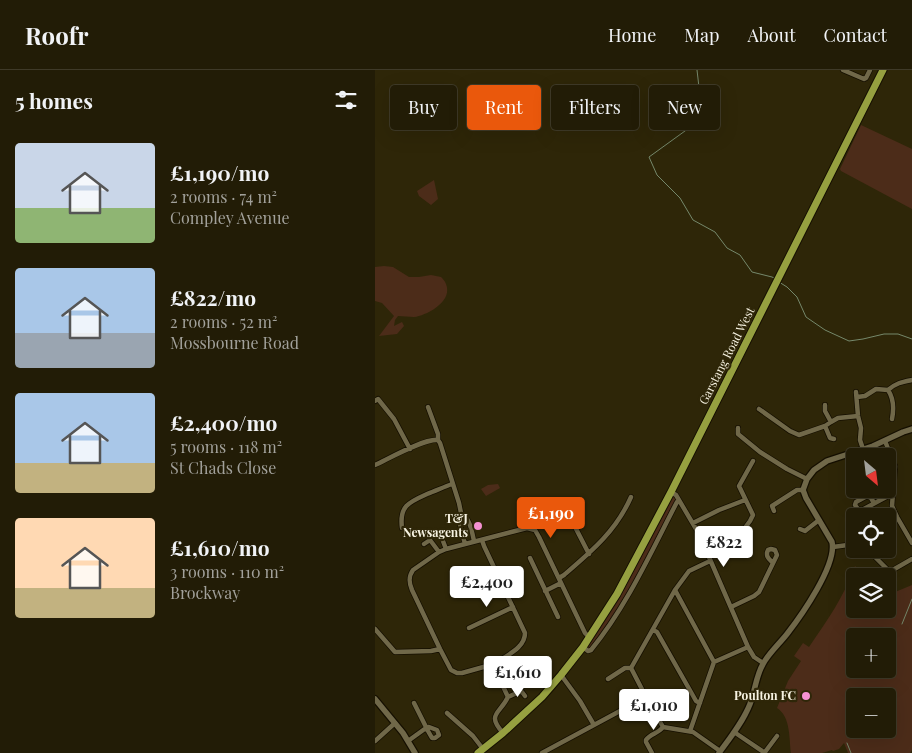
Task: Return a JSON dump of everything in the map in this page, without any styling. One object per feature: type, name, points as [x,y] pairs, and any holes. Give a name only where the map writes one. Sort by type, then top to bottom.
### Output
[{"type":"main road","name":"Garstang Road West","points":[[481,751],[542,697],[583,647],[617,594],[671,492],[883,70]]},
{"type":"street","points":[[843,70],[864,79],[870,70]]},
{"type":"street","points":[[863,448],[860,440],[861,428],[858,416],[857,395],[865,396],[877,389],[888,390],[894,385],[912,380]]},
{"type":"street","points":[[888,390],[893,399],[891,419]]},
{"type":"street","points":[[376,399],[397,423],[410,449]]},
{"type":"street","points":[[825,404],[822,410],[831,422]]},
{"type":"street","points":[[428,407],[438,434],[438,440],[461,513],[468,520],[474,541]]},
{"type":"street","points":[[759,409],[781,422],[790,431],[799,434],[825,426],[838,418],[858,416]]},
{"type":"street","points":[[893,412],[899,415]]},
{"type":"street","points":[[825,426],[830,440]]},
{"type":"street","points":[[866,448],[912,429]]},
{"type":"street","points":[[737,433],[760,452],[807,479]]},
{"type":"street","points":[[799,434],[801,440]]},
{"type":"street","points":[[375,465],[430,440],[438,440]]},
{"type":"street","points":[[885,441],[888,448]]},
{"type":"street","points":[[736,540],[753,515],[739,486],[760,452]]},
{"type":"street","points":[[652,753],[646,742],[647,737],[663,727],[693,732],[720,752],[747,712],[763,663],[793,626],[817,589],[832,554],[832,542],[803,490],[807,479],[814,470],[827,460],[846,454]]},
{"type":"street","points":[[402,528],[402,514],[407,504],[453,484]]},
{"type":"street","points":[[773,511],[772,506],[797,490],[803,490]]},
{"type":"street","points":[[671,492],[676,494],[699,534],[748,647],[754,657],[763,663]]},
{"type":"street","points":[[545,591],[560,581],[564,575],[603,540],[627,507],[631,497]]},
{"type":"street","points":[[874,503],[884,498]]},
{"type":"street","points":[[892,498],[894,512],[912,543]]},
{"type":"street","name":"Garstang Road West","points":[[583,647],[588,651],[591,650],[613,620],[638,578],[679,500]]},
{"type":"street","points":[[693,523],[745,500]]},
{"type":"street","points":[[461,513],[458,518],[465,544]]},
{"type":"street","points":[[800,529],[805,531],[819,520]]},
{"type":"street","points":[[573,521],[589,554]]},
{"type":"street","points":[[495,666],[457,673],[451,670],[440,649],[409,580],[413,570],[439,552],[527,528],[533,529],[538,535],[585,633],[589,637]]},
{"type":"street","points":[[431,535],[440,533],[446,549]]},
{"type":"street","points":[[424,544],[430,540],[439,552]]},
{"type":"street","points":[[482,540],[525,633],[522,644],[496,663],[495,666],[495,670],[508,697]]},
{"type":"street","points":[[833,547],[846,545]]},
{"type":"street","points":[[876,558],[891,571],[912,559]]},
{"type":"street","points":[[631,668],[675,590],[689,571],[711,561]]},
{"type":"street","points":[[530,562],[555,615]]},
{"type":"street","points":[[731,607],[759,592],[773,563]]},
{"type":"street","points":[[453,593],[497,573]]},
{"type":"street","points":[[675,590],[714,662],[690,731]]},
{"type":"street","points":[[469,628],[513,607]]},
{"type":"street","points":[[375,629],[395,652],[440,649]]},
{"type":"street","points":[[653,630],[657,632],[696,701],[700,703]]},
{"type":"street","points":[[714,662],[748,647]]},
{"type":"street","points":[[608,679],[625,668],[631,668]]},
{"type":"street","points":[[631,668],[663,727]]},
{"type":"street","points":[[561,675],[580,700],[594,725]]},
{"type":"street","points":[[503,733],[496,726],[495,716],[508,697],[519,692],[522,692],[525,696]]},
{"type":"street","points":[[542,753],[646,697]]},
{"type":"street","points":[[375,699],[408,741],[415,753]]},
{"type":"street","points":[[408,741],[426,728],[414,703]]},
{"type":"street","points":[[450,713],[473,736],[481,751]]},
{"type":"street","points":[[375,741],[395,724]]},
{"type":"street","points":[[734,732],[765,753],[777,736]]},
{"type":"shaded area","points":[[861,125],[912,149],[912,209],[841,171],[840,169]]},
{"type":"shaded area","points":[[434,180],[438,199],[431,205],[419,196],[417,191]]},
{"type":"shaded area","points":[[375,267],[393,267],[409,277],[431,275],[441,277],[446,283],[447,290],[443,301],[432,310],[420,316],[398,316],[394,326],[402,322],[404,326],[397,334],[379,336],[394,316],[382,303],[375,301]]},
{"type":"shaded area","points":[[498,484],[500,488],[486,496],[481,489],[488,485]]},
{"type":"shaded area","points":[[672,497],[676,498],[676,500],[646,561],[615,614],[591,649],[587,649],[587,646],[619,597]]},
{"type":"shaded area","points":[[912,585],[912,750],[910,753],[848,753],[844,743],[839,749],[833,751],[791,753],[787,723],[782,712],[777,708],[788,681],[801,661],[794,656],[803,643],[809,647],[846,588],[846,618],[896,618],[896,592]]},
{"type":"waterway","points":[[697,70],[700,96],[696,123],[649,157],[657,175],[680,198],[693,220],[715,232],[727,248],[740,255],[752,272],[776,279]]},
{"type":"waterway","points":[[779,282],[797,297],[806,317],[825,330],[849,341],[884,334],[898,334],[912,339]]},
{"type":"waterway","points":[[902,624],[912,599]]},
{"type":"waterway","points":[[847,743],[851,753]]},
{"type":"place","name":"T&J Newsagents","points":[[478,526]]},
{"type":"place","name":"Poulton FC","points":[[806,696]]}]
